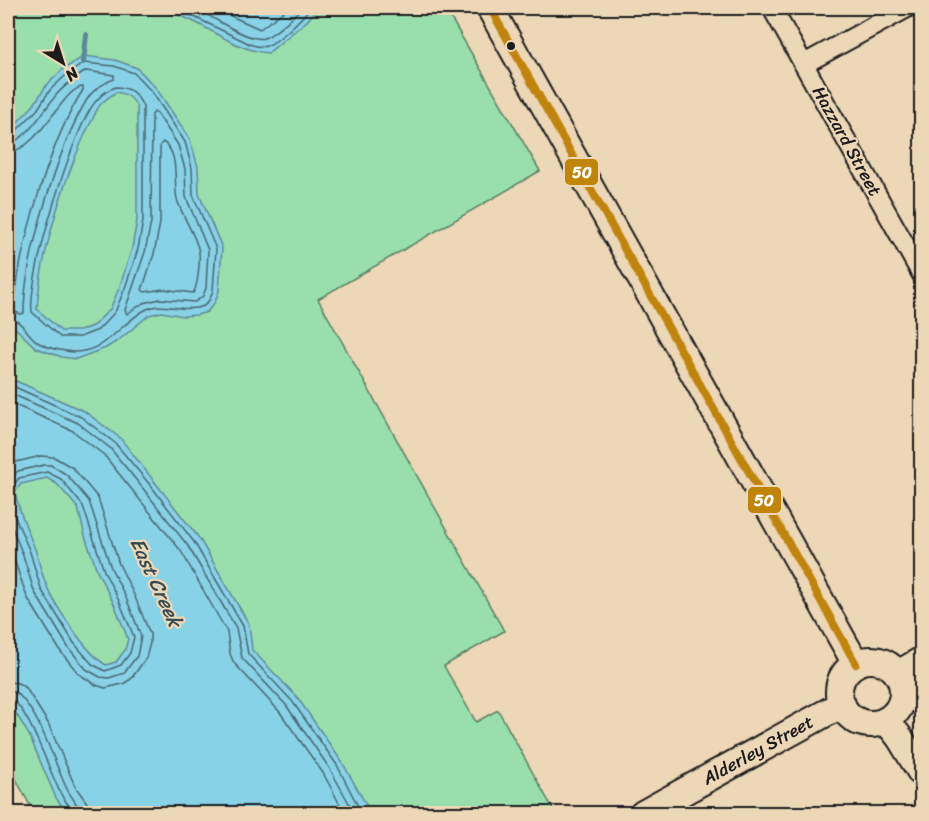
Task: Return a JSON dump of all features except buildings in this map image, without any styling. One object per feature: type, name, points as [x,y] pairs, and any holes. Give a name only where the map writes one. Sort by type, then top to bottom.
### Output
[{"type":"main road","points":[[490,8],[856,664]]},
{"type":"main road","points":[[866,660],[882,661],[898,674],[903,688],[902,702],[894,714],[886,720],[877,723],[863,723],[850,716],[842,704],[839,695],[841,681],[845,673],[856,664],[866,660]]},
{"type":"main road","points":[[898,674],[921,660]]},
{"type":"main road","name":"Alderley Street","points":[[643,813],[842,704]]},
{"type":"main road","points":[[886,720],[900,738],[921,774]]},
{"type":"street","name":"Hazzard Street","points":[[772,8],[921,275]]},
{"type":"street","points":[[804,64],[907,8]]},
{"type":"green space","points":[[8,8],[445,8],[540,171],[318,299],[504,631],[444,666],[476,722],[498,710],[555,813],[34,813],[8,764]]},
{"type":"water","points":[[149,8],[318,8],[308,20],[268,53],[235,44],[181,16]]},
{"type":"water","points":[[84,56],[115,60],[137,68],[156,88],[190,139],[198,167],[199,194],[222,248],[219,291],[215,302],[207,312],[183,316],[162,312],[149,315],[106,348],[76,359],[36,348],[8,321],[8,132],[62,70]],"holes":[[[116,92],[131,98],[137,107],[137,220],[132,248],[110,309],[94,325],[80,331],[61,331],[37,309],[43,264],[63,189],[81,144],[98,108]]]},
{"type":"water","points":[[16,381],[84,411],[120,438],[199,538],[249,624],[252,650],[297,697],[342,762],[368,808],[368,813],[67,813],[56,798],[29,735],[8,700],[8,382]],"holes":[[[47,478],[57,484],[78,508],[98,573],[115,606],[128,639],[125,650],[116,662],[106,665],[98,659],[63,616],[46,584],[21,514],[15,492],[21,484]]]},
{"type":"waterway","name":"East Creek","points":[[83,62],[86,35]]},
{"type":"transit line","name":"50","points":[[490,8],[856,664]]}]
